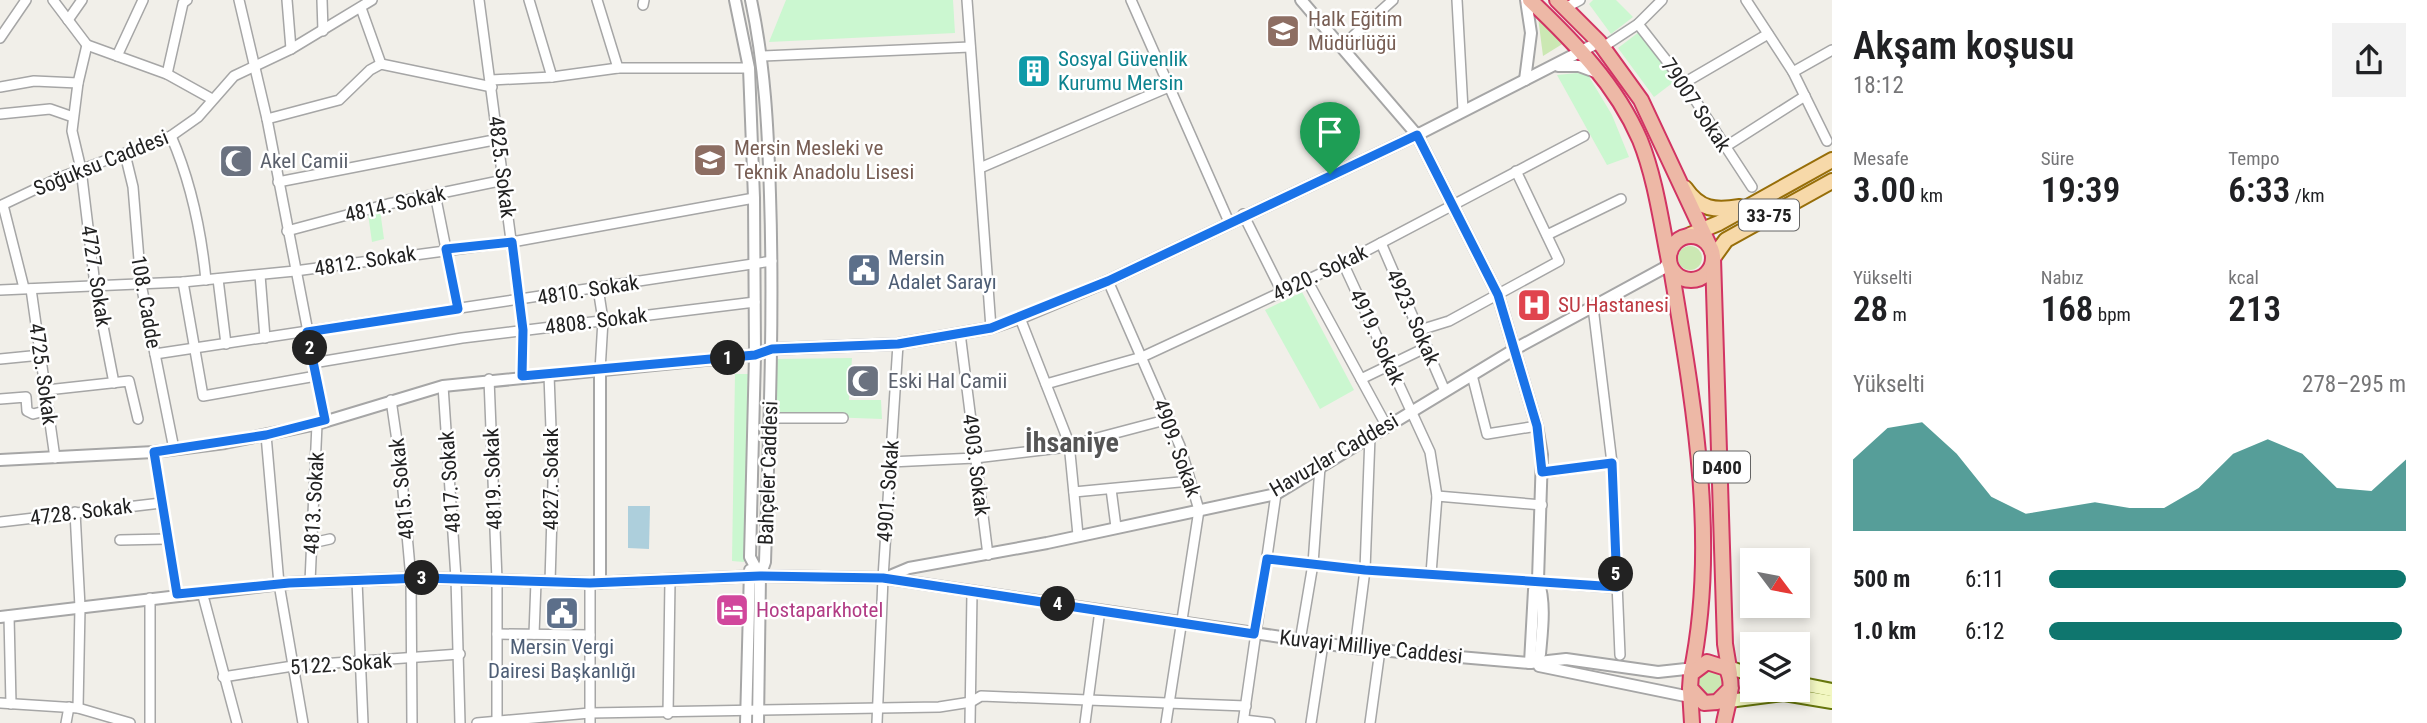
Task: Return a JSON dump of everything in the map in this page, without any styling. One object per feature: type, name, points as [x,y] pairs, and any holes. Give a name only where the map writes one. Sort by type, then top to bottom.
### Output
[{"type":"highway","name":"D400","points":[[1528,0],[1582,51],[1625,108],[1641,142],[1670,264],[1699,451],[1700,618],[1692,723]]},
{"type":"highway","name":"D400","points":[[1561,4],[1601,45],[1641,100],[1681,182],[1696,233],[1711,252],[1725,644],[1724,723]]},
{"type":"highway","points":[[1696,233],[1676,240],[1669,253],[1670,264],[1682,278],[1696,279],[1708,272],[1711,252]]},
{"type":"highway","points":[[1693,683],[1707,662],[1726,683]]},
{"type":"highway","points":[[1693,683],[1726,683]]},
{"type":"main road","name":"33-75","points":[[1696,233],[1832,160]]},
{"type":"main road","name":"33-75","points":[[1711,252],[1726,240],[1832,181]]},
{"type":"main road","points":[[1681,182],[1701,206],[1715,210],[1752,205]]},
{"type":"main road","points":[[1726,683],[1740,679]]},
{"type":"main road","points":[[1726,683],[1832,702]]},
{"type":"main road","points":[[1810,686],[1832,690]]},
{"type":"street","points":[[0,38],[26,0]]},
{"type":"street","points":[[53,0],[87,45],[167,74],[212,99]]},
{"type":"street","points":[[68,20],[82,0]]},
{"type":"street","points":[[117,56],[143,0]]},
{"type":"street","points":[[167,74],[183,3],[187,0]]},
{"type":"street","name":"4813. Sokak","points":[[239,0],[250,55],[256,64],[316,376],[321,422],[310,582]]},
{"type":"street","points":[[287,0],[292,49]]},
{"type":"street","points":[[323,0],[323,31]]},
{"type":"street","name":"Soğuksu Caddesi","points":[[2,205],[81,169],[171,136],[198,117],[234,76],[292,49],[372,0]]},
{"type":"street","name":"4825. Sokak","points":[[479,0],[520,301],[523,330],[522,376]]},
{"type":"street","points":[[529,0],[552,77]]},
{"type":"street","points":[[597,0],[618,68]]},
{"type":"street","name":"Bahçeler Caddesi","points":[[735,0],[749,68],[754,198],[755,355],[750,557],[755,576]]},
{"type":"street","name":"Bahçeler Caddesi","points":[[751,0],[763,55],[772,261],[765,562],[755,576]]},
{"type":"street","points":[[967,0],[991,328]]},
{"type":"street","points":[[1131,0],[1229,222]]},
{"type":"street","points":[[1301,0],[1417,135],[1498,295],[1537,426],[1542,472],[1538,580],[1542,590],[1540,654],[1530,663]]},
{"type":"street","points":[[1342,46],[1393,0]]},
{"type":"street","points":[[1457,0],[1463,110]]},
{"type":"street","points":[[1525,80],[1531,33],[1528,0]]},
{"type":"street","points":[[1561,4],[1580,0]]},
{"type":"street","points":[[1552,67],[1556,58],[1567,51],[1582,51],[1601,45],[1638,24],[1662,0]]},
{"type":"street","points":[[1746,0],[1793,72],[1827,141]]},
{"type":"street","points":[[360,8],[381,64]]},
{"type":"street","name":"79007 Sokak","points":[[1638,24],[1684,83],[1752,187]]},
{"type":"street","points":[[1684,83],[1768,34]]},
{"type":"street","points":[[81,169],[74,151],[73,117],[87,45]]},
{"type":"street","points":[[763,55],[970,47]]},
{"type":"street","points":[[1793,72],[1832,50]]},
{"type":"street","points":[[267,119],[340,100],[370,70],[381,64],[491,83],[618,68],[749,68]]},
{"type":"street","points":[[0,460],[154,452],[266,435],[321,422],[443,386],[489,379],[755,355],[772,349],[898,344],[991,328],[1108,281],[1244,214],[1417,135],[1552,67],[1579,66],[1598,73]]},
{"type":"street","points":[[0,87],[34,80],[78,83]]},
{"type":"street","points":[[980,168],[1171,86]]},
{"type":"street","points":[[1725,147],[1805,96]]},
{"type":"street","points":[[0,114],[50,109],[73,117]]},
{"type":"street","points":[[171,136],[184,166],[195,207],[206,280]]},
{"type":"street","name":"4920. Sokak","points":[[1046,384],[1142,356],[1282,292],[1343,263],[1584,136]]},
{"type":"street","points":[[278,182],[499,139]]},
{"type":"street","name":"108. Cadde","points":[[125,154],[133,187],[141,284],[174,449]]},
{"type":"street","name":"4727. Sokak","points":[[81,169],[95,285],[114,383]]},
{"type":"street","points":[[1420,330],[1449,321],[1559,261],[1516,172]]},
{"type":"street","name":"4814. Sokak","points":[[287,231],[435,194],[504,180]]},
{"type":"street","points":[[435,194],[458,309]]},
{"type":"street","name":"4812. Sokak","points":[[0,290],[183,282],[295,271],[512,242],[754,198]]},
{"type":"street","points":[[1547,235],[1621,199]]},
{"type":"street","name":"4725. Sokak","points":[[2,205],[27,288],[47,390],[55,458]]},
{"type":"street","points":[[1244,214],[1282,292]]},
{"type":"street","name":"4923. Sokak","points":[[1381,243],[1445,391]]},
{"type":"street","name":"4810. Sokak","points":[[155,354],[772,261]]},
{"type":"street","name":"4919. Sokak","points":[[1343,263],[1430,452],[1437,496],[1431,574]]},
{"type":"street","name":"Havuzlar Caddesi","points":[[883,578],[909,568],[988,555],[1276,494],[1515,349],[1670,264]]},
{"type":"street","points":[[260,275],[265,338]]},
{"type":"street","points":[[218,279],[226,344]]},
{"type":"street","points":[[1307,280],[1386,425]]},
{"type":"street","name":"4909. Sokak","points":[[1108,281],[1169,419],[1199,510],[1166,723]]},
{"type":"street","points":[[183,282],[192,349],[202,396],[316,376]]},
{"type":"street","points":[[590,718],[590,635],[595,583],[603,320],[598,288]]},
{"type":"street","name":"4808. Sokak","points":[[313,363],[523,330],[755,302]]},
{"type":"street","points":[[1593,307],[1612,463],[1620,655]]},
{"type":"street","points":[[1020,318],[1069,443],[1078,535]]},
{"type":"street","name":"4903. Sokak","points":[[960,333],[988,555]]},
{"type":"street","name":"4901. Sokak","points":[[877,723],[898,344]]},
{"type":"street","points":[[1361,379],[1427,347]]},
{"type":"street","points":[[0,359],[41,355]]},
{"type":"street","name":"4827. Sokak","points":[[549,375],[552,482],[550,582]]},
{"type":"street","points":[[1472,375],[1486,434],[1537,426]]},
{"type":"street","name":"4819. Sokak","points":[[489,379],[497,580],[497,721]]},
{"type":"street","points":[[47,390],[129,381],[138,419]]},
{"type":"street","name":"4817. Sokak","points":[[443,386],[460,654],[460,723]]},
{"type":"street","points":[[0,399],[26,397],[27,411],[33,414],[49,411]]},
{"type":"street","name":"4815. Sokak","points":[[391,400],[401,468],[411,579],[412,723]]},
{"type":"street","points":[[770,418],[843,418]]},
{"type":"street","points":[[890,462],[975,458],[1059,448],[1069,443],[1169,419]]},
{"type":"street","points":[[266,435],[279,584],[303,723]]},
{"type":"street","points":[[1355,648],[1365,570],[1370,436]]},
{"type":"street","points":[[154,452],[177,594]]},
{"type":"street","points":[[1542,472],[1612,463]]},
{"type":"street","points":[[1300,641],[1312,564],[1320,467]]},
{"type":"street","points":[[1074,492],[1190,481]]},
{"type":"street","points":[[1111,489],[1116,527]]},
{"type":"street","points":[[1270,723],[1244,721],[1254,634],[1276,494]]},
{"type":"street","points":[[1437,496],[1542,505]]},
{"type":"street","name":"4728. Sokak","points":[[0,522],[161,503]]},
{"type":"street","points":[[66,723],[74,708],[80,607],[75,512]]},
{"type":"street","points":[[120,540],[167,539]]},
{"type":"street","points":[[312,543],[330,539]]},
{"type":"street","points":[[1267,559],[1365,570],[1617,587]]},
{"type":"street","points":[[746,723],[752,710],[755,576]]},
{"type":"street","name":"Kuvayi Milliye Caddesi","points":[[5,617],[177,594],[310,582],[456,578],[595,583],[755,576],[883,578],[1323,644],[1530,663],[1693,683]]},
{"type":"street","points":[[357,581],[363,723]]},
{"type":"street","points":[[668,714],[670,581]]},
{"type":"street","points":[[534,634],[536,582]]},
{"type":"street","points":[[202,592],[237,723]]},
{"type":"street","points":[[970,723],[972,593]]},
{"type":"street","points":[[150,598],[150,723]]},
{"type":"street","points":[[1085,723],[1100,610]]},
{"type":"street","points":[[5,617],[11,704]]},
{"type":"street","points":[[497,634],[590,635]]},
{"type":"street","points":[[1311,723],[1323,644]]},
{"type":"street","points":[[1370,723],[1380,650]]},
{"type":"street","name":"5122. Sokak","points":[[223,677],[293,666],[460,654]]},
{"type":"street","name":"Kuvayi Milliye Caddesi","points":[[1530,663],[1566,659],[1658,672],[1693,683]]},
{"type":"street","points":[[477,723],[752,710],[939,708],[971,702],[981,695],[1169,705],[1245,706]]},
{"type":"street","points":[[0,703],[74,708],[130,723]]},
{"type":"street","points":[[752,710],[758,723]]},
{"type":"green space","points":[[786,0],[953,0],[955,33],[769,42]]},
{"type":"green space","points":[[1593,0],[1616,0],[1633,17],[1611,34],[1589,4]]},
{"type":"green space","points":[[1538,17],[1564,43],[1543,56]]},
{"type":"green space","points":[[1639,32],[1675,81],[1654,97],[1618,48]]},
{"type":"green space","points":[[1557,75],[1588,75],[1612,115],[1629,157],[1607,165]]},
{"type":"green space","points":[[380,210],[384,239],[372,242],[368,214]]},
{"type":"green space","points":[[1690,246],[1698,250],[1702,258],[1698,266],[1690,270],[1682,266],[1678,258],[1682,250]]},
{"type":"green space","points":[[1302,292],[1354,390],[1320,409],[1265,310]]},
{"type":"green space","points":[[852,358],[849,400],[881,400],[882,419],[773,415],[776,359]]},
{"type":"green space","points":[[735,374],[748,374],[744,562],[732,561]]},
{"type":"green space","points":[[1710,670],[1719,674],[1723,683],[1719,692],[1710,696],[1701,692],[1697,683],[1701,674]]},
{"type":"water","points":[[628,506],[650,506],[649,549],[628,548]]},
{"type":"place","name":"Halk Eğitim Müdürlüğü","points":[[1283,31]]},
{"type":"place","name":"Sosyal Güvenlik Kurumu Mersin","points":[[1034,71]]},
{"type":"place","name":"Mersin Mesleki ve Teknik Anadolu Lisesi","points":[[710,160]]},
{"type":"place","name":"Akel Camii","points":[[236,161]]},
{"type":"place","name":"Mersin Adalet Sarayı","points":[[864,270]]},
{"type":"place","name":"SU Hastanesi","points":[[1534,305]]},
{"type":"place","name":"Eski Hal Camii","points":[[863,381]]},
{"type":"place","name":"Hostaparkhotel","points":[[732,610]]},
{"type":"place","name":"Mersin Vergi Dairesi Başkanlığı","points":[[562,613]]},
{"type":"district","name":"İhsaniye","points":[[1072,442]]},
{"type":"route","points":[[1417,135],[1498,295],[1537,426],[1542,472],[1612,463],[1617,587],[1365,570],[1267,559],[1254,634],[932,588],[883,578],[760,576],[590,583],[422,578],[289,583],[177,594],[154,452],[225,443],[317,424],[325,420],[307,332],[458,309],[446,249],[512,242],[523,330],[522,376],[600,371],[755,355],[772,349],[898,344],[991,328],[1108,281],[1330,174],[1417,135]]}]
